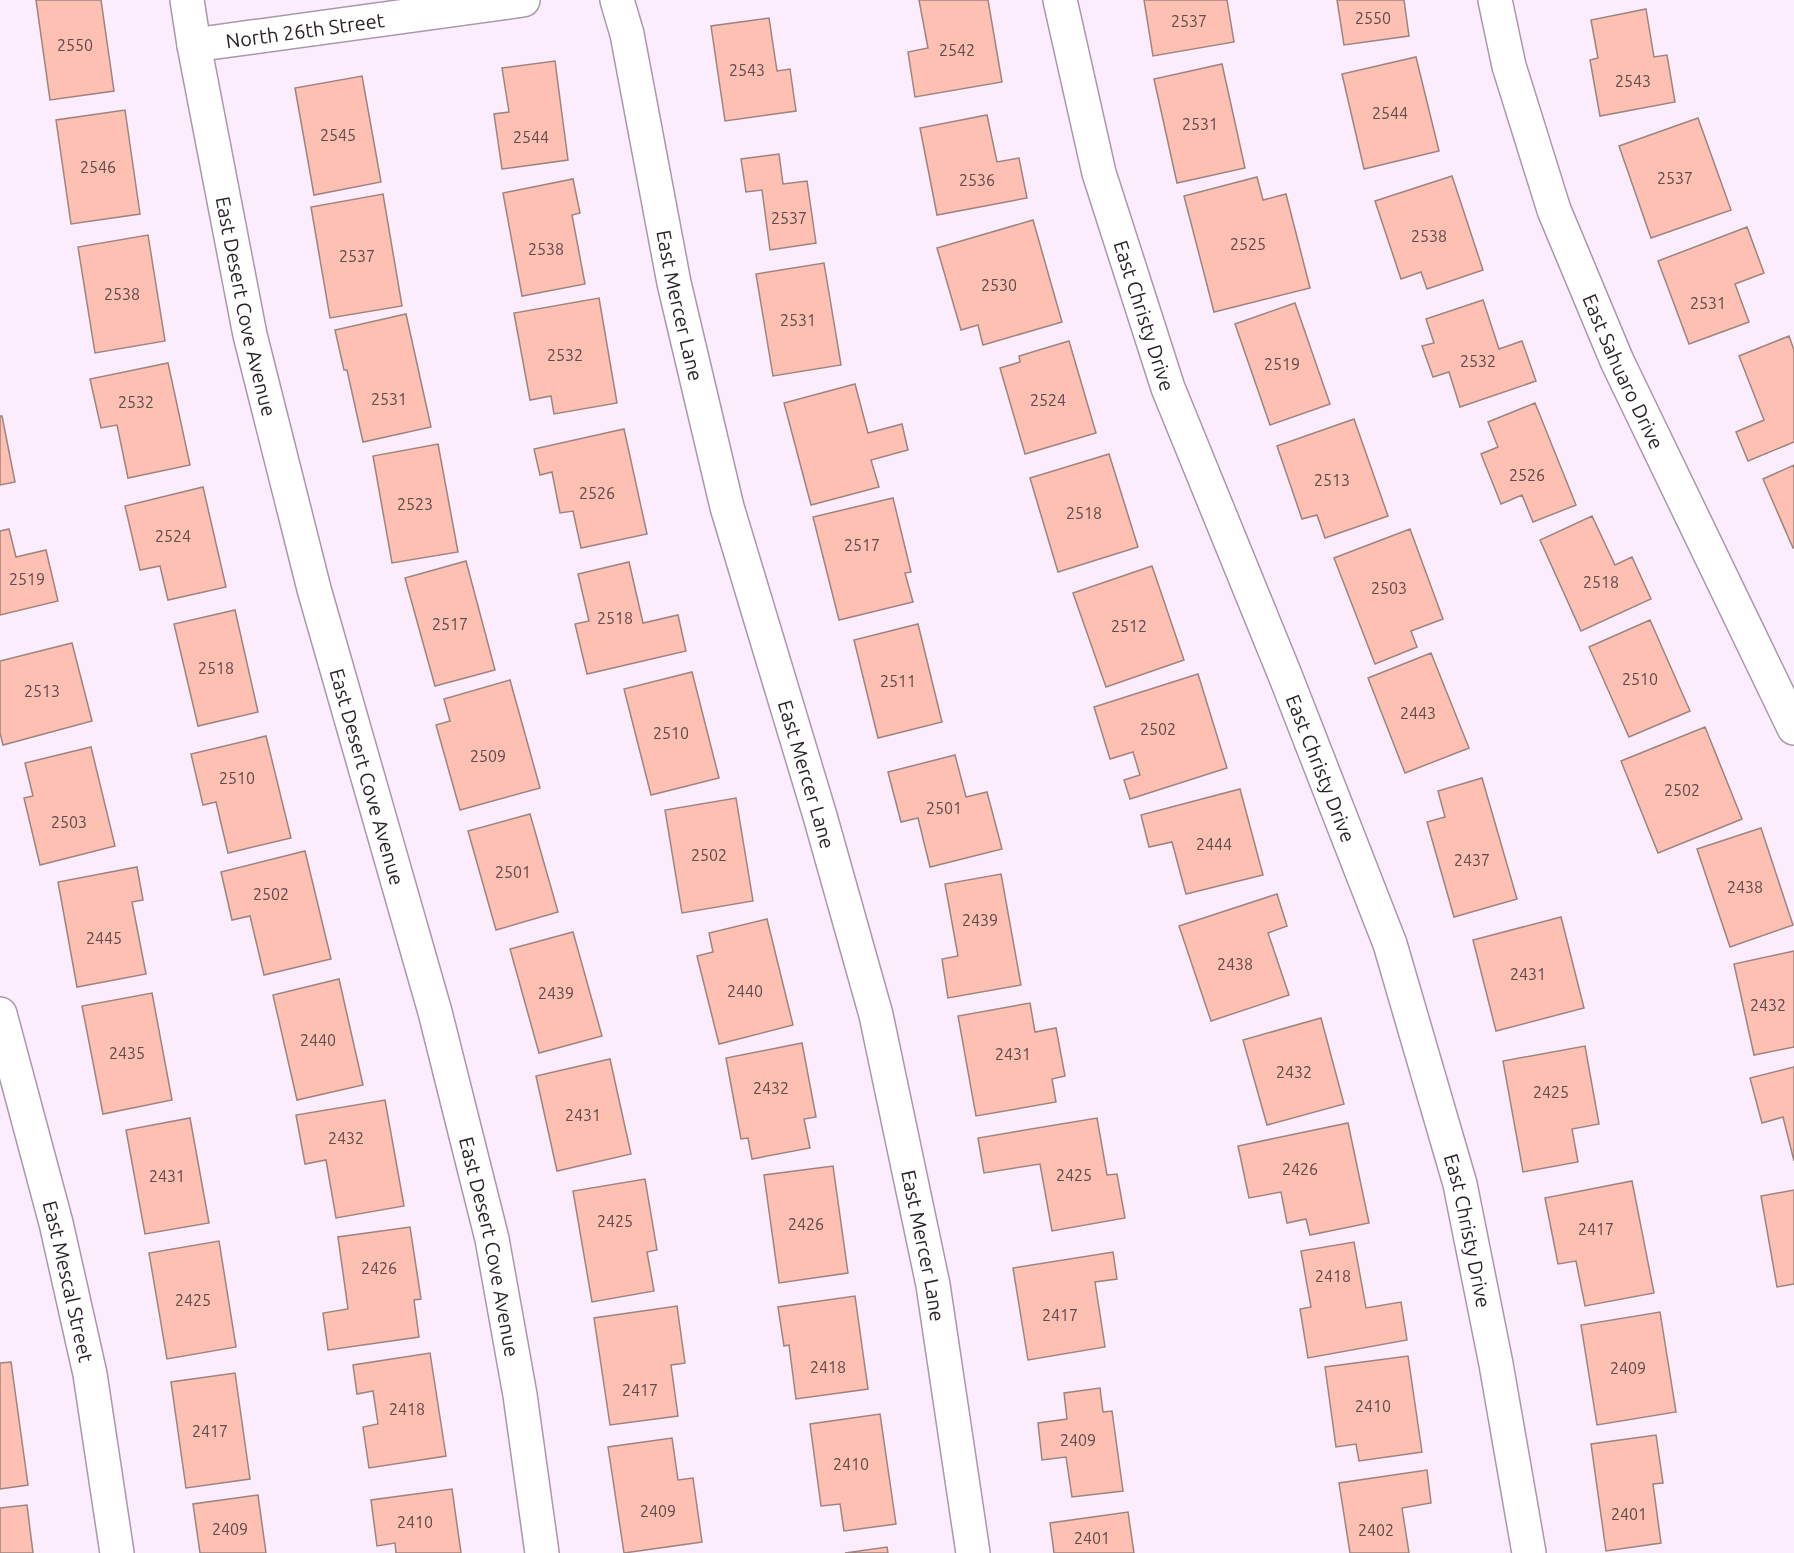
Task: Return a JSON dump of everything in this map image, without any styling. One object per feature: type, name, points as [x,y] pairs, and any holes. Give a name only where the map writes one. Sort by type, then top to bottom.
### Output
[{"type":"street","name":"East Desert Cove Avenue","points":[[187,0],[250,335],[311,577],[435,1012],[492,1239],[520,1395],[542,1553]]},
{"type":"street","name":"North 26th Street","points":[[194,45],[524,0]]},
{"type":"street","name":"East Mercer Lane","points":[[617,0],[627,34],[674,283],[727,507],[820,816],[876,1015],[933,1285],[972,1553]]},
{"type":"street","name":"East Christy Drive","points":[[1060,0],[1099,173],[1168,388],[1285,675],[1393,956],[1460,1184],[1496,1364],[1529,1553]]},
{"type":"street","name":"East Sahuaro Drive","points":[[1495,0],[1509,66],[1554,210],[1617,361],[1794,728]]},
{"type":"street","name":"East Mescal Street","points":[[0,1014],[56,1223],[90,1374],[117,1553]]},
{"type":"building","points":[[36,0],[101,0],[114,91],[50,100]]},
{"type":"building","points":[[919,0],[988,0],[1002,82],[915,97],[908,52],[928,48]]},
{"type":"building","points":[[1144,0],[1227,0],[1234,42],[1153,56]]},
{"type":"building","points":[[1337,0],[1404,0],[1409,36],[1344,45]]},
{"type":"building","points":[[1646,9],[1654,57],[1667,55],[1675,102],[1600,116],[1590,60],[1598,58],[1591,20]]},
{"type":"building","points":[[769,18],[777,71],[790,69],[796,111],[725,121],[711,26]]},
{"type":"building","points":[[1416,57],[1439,151],[1364,169],[1342,74]]},
{"type":"building","points":[[555,61],[568,160],[502,169],[494,114],[509,112],[502,68]]},
{"type":"building","points":[[1222,64],[1245,168],[1177,183],[1154,79]]},
{"type":"building","points":[[362,76],[381,182],[314,195],[295,88]]},
{"type":"building","points":[[125,110],[140,214],[71,224],[56,120]]},
{"type":"building","points":[[987,115],[997,162],[1019,158],[1027,198],[937,215],[920,128]]},
{"type":"building","points":[[1698,118],[1731,210],[1651,238],[1619,146]]},
{"type":"building","points":[[779,154],[783,184],[807,181],[816,243],[770,250],[762,190],[746,192],[741,159]]},
{"type":"building","points":[[1452,176],[1483,270],[1427,289],[1421,272],[1401,279],[1375,201]]},
{"type":"building","points":[[1257,177],[1263,200],[1286,194],[1310,288],[1214,312],[1184,196]]},
{"type":"building","points":[[573,179],[580,213],[572,215],[585,284],[522,296],[503,193]]},
{"type":"building","points":[[383,194],[402,306],[330,318],[311,207]]},
{"type":"building","points":[[1033,220],[1062,322],[983,345],[978,325],[961,330],[937,248]]},
{"type":"building","points":[[1747,227],[1764,273],[1735,284],[1749,322],[1689,344],[1658,261]]},
{"type":"building","points":[[148,235],[165,341],[95,353],[78,247]]},
{"type":"building","points":[[824,263],[841,365],[773,376],[756,274]]},
{"type":"building","points":[[599,298],[617,403],[554,414],[551,396],[530,400],[514,313]]},
{"type":"building","points":[[1483,300],[1499,349],[1522,341],[1536,381],[1460,407],[1449,372],[1433,377],[1422,346],[1434,343],[1426,319]]},
{"type":"building","points":[[1295,303],[1330,404],[1270,425],[1235,324]]},
{"type":"building","points":[[406,314],[431,427],[363,442],[347,370],[344,370],[335,330]]},
{"type":"building","points":[[1789,336],[1794,350],[1794,442],[1748,461],[1736,432],[1764,420],[1739,356]]},
{"type":"building","points":[[1069,341],[1096,433],[1025,454],[1000,368],[1020,362],[1019,356]]},
{"type":"building","points":[[168,363],[190,465],[128,478],[117,425],[101,428],[90,379]]},
{"type":"building","points":[[855,384],[868,433],[902,424],[908,450],[871,460],[879,487],[811,505],[784,403]]},
{"type":"building","points":[[1535,403],[1576,505],[1533,522],[1522,495],[1501,504],[1481,454],[1498,447],[1488,422]]},
{"type":"building","points":[[0,416],[2,416],[15,482],[0,485]]},
{"type":"building","points":[[1354,419],[1388,516],[1325,538],[1317,515],[1302,519],[1277,446]]},
{"type":"building","points":[[624,429],[647,534],[581,548],[573,511],[560,513],[552,472],[540,475],[534,449]]},
{"type":"building","points":[[438,444],[458,552],[392,563],[373,456]]},
{"type":"building","points":[[1109,454],[1138,547],[1058,572],[1030,478]]},
{"type":"building","points":[[1794,465],[1794,548],[1793,548],[1763,479]]},
{"type":"building","points":[[203,487],[226,587],[168,600],[160,566],[140,570],[125,506]]},
{"type":"building","points":[[893,498],[911,572],[905,573],[913,602],[839,620],[813,517]]},
{"type":"building","points":[[1592,516],[1615,565],[1632,557],[1651,599],[1581,631],[1540,540]]},
{"type":"building","points":[[9,529],[16,557],[46,550],[58,601],[0,615],[0,531]]},
{"type":"building","points":[[1410,529],[1443,619],[1411,631],[1417,647],[1375,664],[1334,558]]},
{"type":"building","points":[[466,561],[495,670],[435,686],[405,578]]},
{"type":"building","points":[[629,562],[643,623],[678,615],[686,651],[587,674],[575,624],[589,621],[578,574]]},
{"type":"building","points":[[1152,566],[1184,660],[1106,687],[1073,593]]},
{"type":"building","points":[[235,610],[258,712],[198,726],[174,624]]},
{"type":"building","points":[[1650,620],[1690,711],[1629,737],[1589,647]]},
{"type":"building","points":[[918,624],[942,722],[878,738],[854,640]]},
{"type":"building","points":[[72,643],[92,721],[3,745],[0,733],[0,661]]},
{"type":"building","points":[[1431,653],[1469,748],[1405,773],[1368,678]]},
{"type":"building","points":[[692,672],[719,778],[651,795],[624,689]]},
{"type":"building","points":[[1198,674],[1227,768],[1130,799],[1124,780],[1140,775],[1133,752],[1110,759],[1094,707]]},
{"type":"building","points":[[510,680],[540,788],[460,810],[436,725],[450,721],[444,699]]},
{"type":"building","points":[[1705,727],[1742,819],[1658,853],[1621,761]]},
{"type":"building","points":[[266,736],[291,838],[228,853],[216,802],[203,805],[191,754]]},
{"type":"building","points":[[91,747],[115,846],[40,865],[24,798],[33,796],[25,763]]},
{"type":"building","points":[[955,755],[966,797],[987,792],[1002,849],[930,867],[918,818],[901,822],[888,772]]},
{"type":"building","points":[[1482,778],[1517,899],[1454,917],[1427,822],[1445,817],[1438,791]]},
{"type":"building","points":[[1240,789],[1263,875],[1186,894],[1172,842],[1149,847],[1141,815]]},
{"type":"building","points":[[736,798],[753,901],[682,913],[665,810]]},
{"type":"building","points":[[530,814],[558,912],[496,930],[468,831]]},
{"type":"building","points":[[1761,828],[1793,925],[1730,947],[1697,849]]},
{"type":"building","points":[[305,851],[331,959],[264,975],[250,916],[232,920],[221,872]]},
{"type":"building","points":[[137,867],[143,900],[132,902],[146,974],[77,987],[58,882]]},
{"type":"building","points":[[1001,874],[1021,985],[948,998],[942,959],[958,956],[945,884]]},
{"type":"building","points":[[1277,894],[1287,926],[1268,933],[1289,995],[1211,1021],[1179,926]]},
{"type":"building","points":[[1561,917],[1584,1008],[1496,1031],[1473,940]]},
{"type":"building","points":[[767,919],[793,1025],[719,1044],[697,956],[713,952],[709,933]]},
{"type":"building","points":[[573,932],[602,1036],[539,1053],[510,949]]},
{"type":"building","points":[[1794,951],[1794,1047],[1754,1055],[1734,964]]},
{"type":"building","points":[[339,979],[363,1085],[297,1100],[273,995]]},
{"type":"building","points":[[152,993],[172,1100],[103,1114],[82,1006]]},
{"type":"building","points":[[1030,1003],[1035,1032],[1056,1028],[1065,1076],[1052,1079],[1056,1102],[976,1116],[958,1016]]},
{"type":"building","points":[[1321,1018],[1344,1104],[1267,1125],[1243,1040]]},
{"type":"building","points":[[802,1043],[816,1117],[804,1119],[810,1148],[752,1159],[748,1138],[741,1139],[726,1058]]},
{"type":"building","points":[[1585,1046],[1599,1124],[1572,1129],[1578,1162],[1523,1172],[1503,1061]]},
{"type":"building","points":[[610,1059],[631,1154],[557,1171],[536,1076]]},
{"type":"building","points":[[1794,1067],[1794,1161],[1783,1117],[1762,1123],[1750,1078]]},
{"type":"building","points":[[385,1100],[404,1206],[336,1218],[326,1160],[305,1164],[296,1115]]},
{"type":"building","points":[[190,1118],[209,1223],[145,1234],[126,1130]]},
{"type":"building","points":[[1097,1118],[1107,1175],[1117,1174],[1125,1218],[1052,1231],[1040,1164],[984,1173],[978,1138]]},
{"type":"building","points":[[1348,1123],[1369,1223],[1310,1235],[1306,1219],[1287,1223],[1281,1192],[1249,1198],[1238,1146]]},
{"type":"building","points":[[833,1166],[848,1273],[779,1283],[764,1175]]},
{"type":"building","points":[[645,1179],[657,1250],[647,1252],[654,1291],[592,1302],[573,1191]]},
{"type":"building","points":[[1632,1181],[1654,1293],[1585,1306],[1576,1261],[1558,1264],[1545,1198]]},
{"type":"building","points":[[1794,1190],[1794,1284],[1777,1287],[1761,1196]]},
{"type":"building","points":[[410,1227],[421,1299],[414,1300],[419,1337],[328,1350],[323,1313],[348,1309],[338,1237]]},
{"type":"building","points":[[219,1241],[236,1347],[167,1359],[149,1253]]},
{"type":"building","points":[[1354,1242],[1366,1308],[1401,1302],[1407,1340],[1308,1358],[1300,1309],[1311,1307],[1301,1251]]},
{"type":"building","points":[[1113,1252],[1117,1279],[1095,1282],[1105,1347],[1028,1360],[1013,1268]]},
{"type":"building","points":[[855,1296],[868,1389],[796,1399],[789,1345],[784,1346],[778,1307]]},
{"type":"building","points":[[677,1306],[685,1363],[671,1365],[678,1416],[610,1425],[594,1318]]},
{"type":"building","points":[[1660,1312],[1676,1412],[1597,1425],[1581,1325]]},
{"type":"building","points":[[430,1353],[446,1456],[369,1468],[363,1427],[378,1424],[373,1391],[357,1394],[353,1365]]},
{"type":"building","points":[[1408,1356],[1422,1452],[1359,1461],[1356,1444],[1336,1447],[1325,1367]]},
{"type":"building","points":[[11,1362],[28,1485],[0,1489],[0,1363]]},
{"type":"building","points":[[235,1373],[250,1479],[186,1488],[171,1382]]},
{"type":"building","points":[[1100,1388],[1103,1412],[1112,1411],[1123,1491],[1072,1497],[1066,1457],[1042,1460],[1038,1423],[1067,1419],[1064,1393]]},
{"type":"building","points":[[880,1414],[896,1524],[844,1531],[840,1504],[821,1506],[810,1424]]},
{"type":"building","points":[[1656,1435],[1663,1483],[1653,1484],[1661,1543],[1606,1551],[1591,1444]]},
{"type":"building","points":[[672,1438],[678,1480],[693,1478],[702,1542],[624,1553],[608,1447]]},
{"type":"building","points":[[1427,1470],[1431,1503],[1402,1508],[1409,1553],[1350,1553],[1339,1483]]},
{"type":"building","points":[[452,1489],[461,1553],[396,1553],[395,1543],[377,1546],[371,1500]]},
{"type":"building","points":[[258,1495],[266,1553],[200,1553],[193,1504]]},
{"type":"building","points":[[27,1505],[33,1553],[0,1553],[0,1508]]},
{"type":"building","points":[[1128,1512],[1134,1553],[1054,1553],[1050,1523]]},
{"type":"building","points":[[887,1547],[888,1553],[845,1553]]}]
